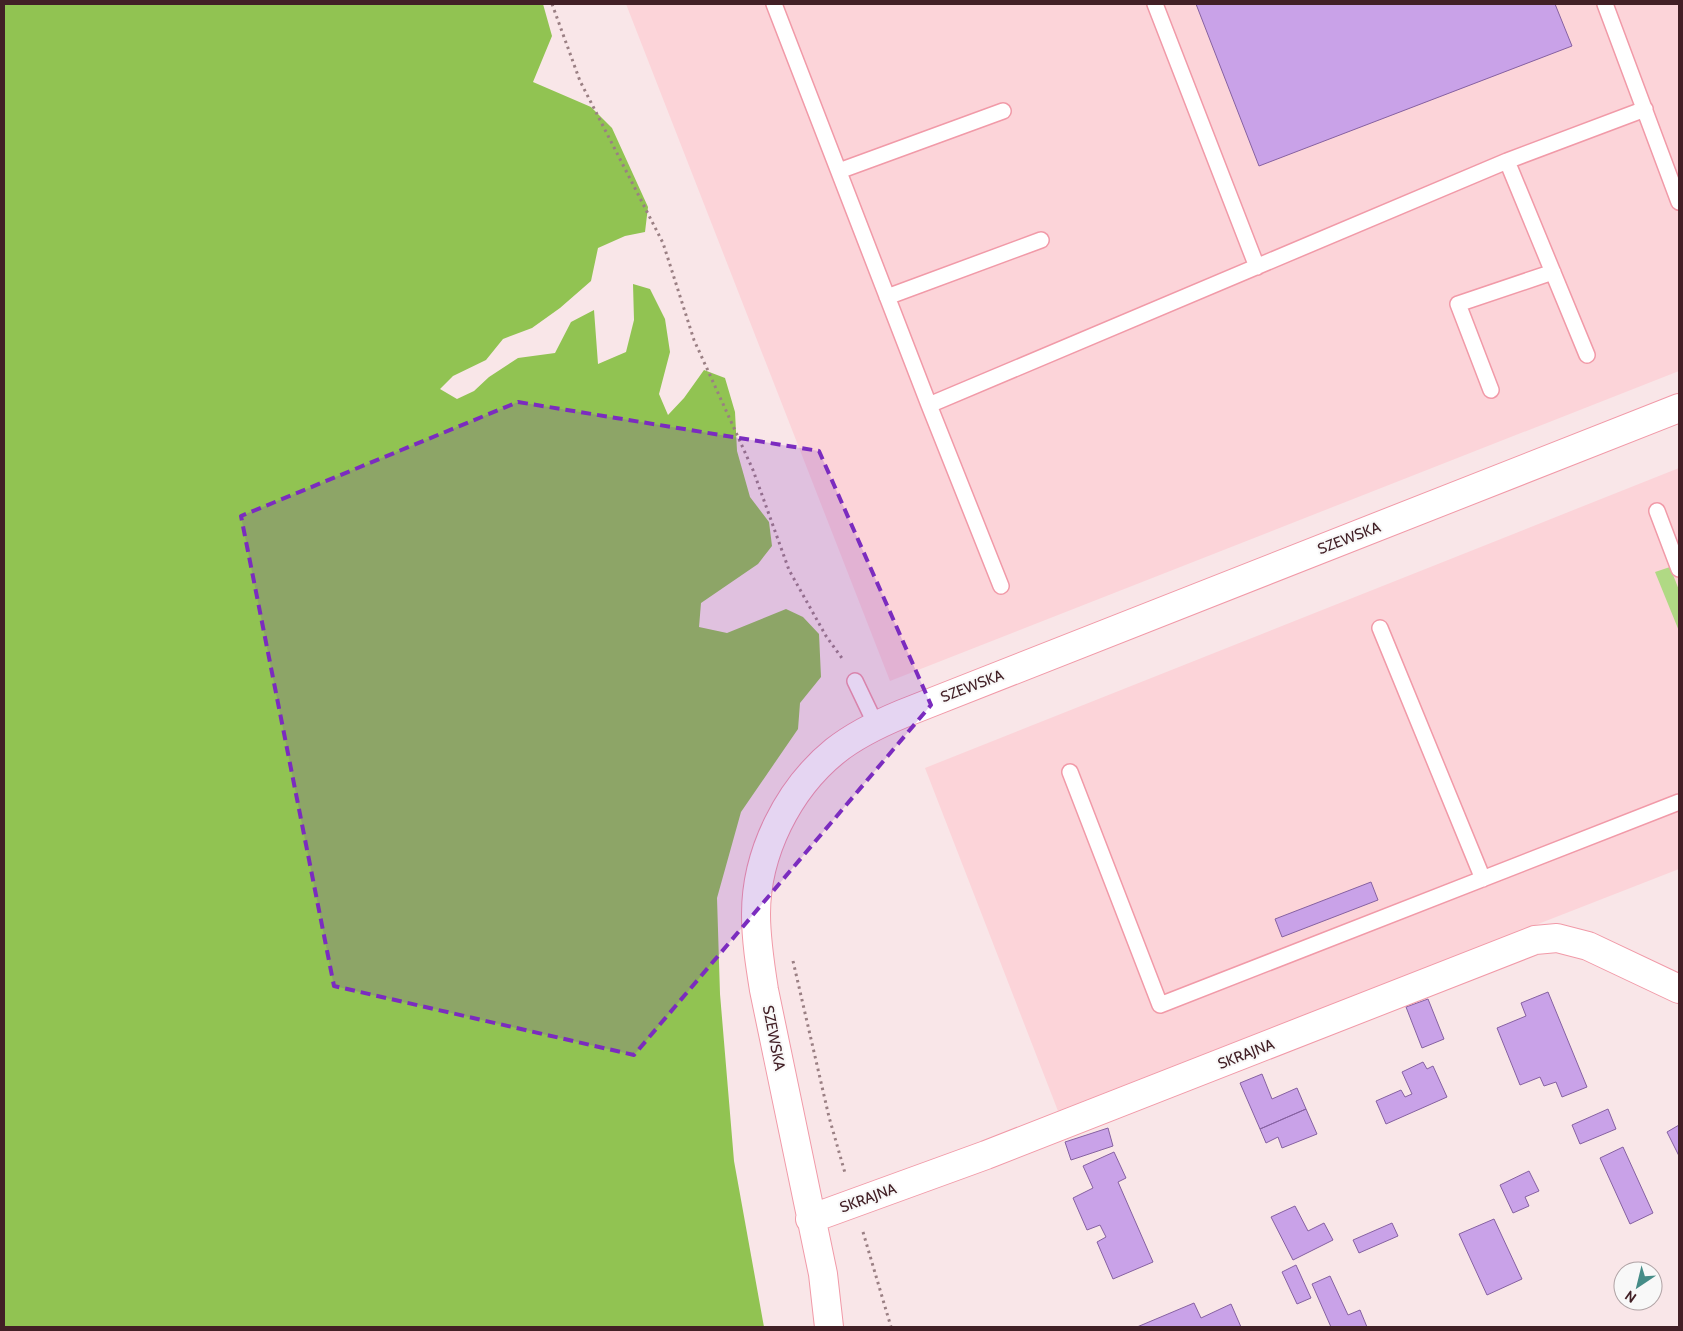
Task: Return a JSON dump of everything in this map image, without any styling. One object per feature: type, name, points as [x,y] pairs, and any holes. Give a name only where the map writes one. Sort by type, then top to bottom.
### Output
[{"type":"street","name":"SZEWSKA","points":[[829,1327],[823,1274],[810,1219],[758,950],[756,913],[760,874],[771,840],[787,807],[810,776],[834,752],[854,737],[876,725],[1679,408]]},
{"type":"street","name":"SKRAJNA","points":[[810,1219],[986,1155],[1535,940],[1557,938],[1588,946],[1679,989]]},
{"type":"street","points":[[823,1274],[845,1327]]},
{"type":"lane","points":[[774,4],[1001,586]]},
{"type":"lane","points":[[1155,4],[1257,267]]},
{"type":"lane","points":[[1605,4],[1679,202]]},
{"type":"lane","points":[[929,405],[1507,161],[1645,109]]},
{"type":"lane","points":[[839,171],[1004,112]]},
{"type":"lane","points":[[1507,161],[1587,355]]},
{"type":"lane","points":[[887,297],[1041,240]]},
{"type":"lane","points":[[1491,390],[1458,304],[1553,272]]},
{"type":"lane","points":[[1657,511],[1679,569]]},
{"type":"lane","points":[[1380,628],[1483,879]]},
{"type":"lane","points":[[855,681],[876,725]]},
{"type":"lane","points":[[1070,772],[1160,1005],[1679,802]]},
{"type":"path","points":[[552,4],[580,81],[663,243],[694,340],[753,470],[789,570],[826,636],[855,681]]},
{"type":"highlighted area","points":[[518,402],[819,451],[931,705],[634,1055],[334,986],[241,516]]},
{"type":"shaded area","points":[[626,4],[1679,4],[1679,371],[890,681]]},
{"type":"shaded area","points":[[1679,468],[1679,869],[1058,1111],[925,768]]},
{"type":"green space","points":[[4,4],[543,4],[552,36],[533,82],[591,107],[612,128],[648,207],[645,232],[625,236],[598,248],[591,281],[560,308],[532,328],[503,339],[486,360],[453,376],[440,389],[457,399],[474,391],[489,377],[518,358],[555,353],[571,322],[594,310],[598,364],[626,352],[634,320],[633,284],[650,289],[665,319],[670,352],[659,394],[668,415],[684,398],[704,370],[725,378],[735,412],[737,451],[750,497],[769,522],[772,546],[758,564],[701,603],[699,627],[727,633],[786,609],[803,617],[819,634],[821,677],[800,703],[798,729],[741,812],[717,898],[720,994],[734,1161],[764,1327],[4,1327]]},
{"type":"green space","points":[[1670,567],[1679,590],[1679,631],[1655,572]]},
{"type":"building","points":[[1196,4],[1555,4],[1572,46],[1259,166]]},
{"type":"building","points":[[1371,882],[1378,900],[1282,937],[1275,919]]},
{"type":"building","points":[[1548,992],[1587,1087],[1562,1097],[1556,1082],[1544,1086],[1540,1077],[1520,1085],[1497,1028],[1526,1016],[1521,1003]]},
{"type":"building","points":[[1428,999],[1444,1039],[1422,1048],[1406,1007]]},
{"type":"building","points":[[1423,1062],[1427,1069],[1433,1066],[1447,1097],[1386,1124],[1376,1101],[1401,1090],[1405,1097],[1412,1094],[1402,1072]]},
{"type":"building","points":[[1262,1074],[1272,1099],[1297,1088],[1306,1109],[1260,1129],[1240,1083]]},
{"type":"building","points":[[1306,1109],[1317,1134],[1282,1148],[1278,1137],[1266,1143],[1260,1129]]},
{"type":"building","points":[[1608,1109],[1616,1129],[1580,1144],[1572,1125]]},
{"type":"building","points":[[1679,1125],[1679,1156],[1667,1132]]},
{"type":"building","points":[[1108,1128],[1113,1146],[1071,1160],[1065,1142]]},
{"type":"building","points":[[1623,1147],[1653,1213],[1630,1224],[1600,1158]]},
{"type":"building","points":[[1114,1152],[1126,1178],[1118,1182],[1153,1262],[1113,1279],[1097,1242],[1106,1237],[1100,1225],[1087,1230],[1073,1198],[1093,1188],[1083,1166]]},
{"type":"building","points":[[1529,1171],[1539,1191],[1525,1197],[1529,1206],[1513,1213],[1500,1185]]},
{"type":"building","points":[[1295,1206],[1308,1231],[1324,1223],[1333,1240],[1293,1260],[1271,1217]]},
{"type":"building","points":[[1494,1219],[1522,1279],[1487,1295],[1459,1234]]},
{"type":"building","points":[[1392,1223],[1398,1236],[1359,1253],[1353,1240]]},
{"type":"building","points":[[1296,1265],[1311,1298],[1297,1304],[1282,1272]]},
{"type":"building","points":[[1330,1276],[1348,1315],[1360,1310],[1367,1327],[1331,1327],[1312,1284]]},
{"type":"building","points":[[1194,1303],[1201,1318],[1231,1304],[1241,1327],[1137,1327]]}]
